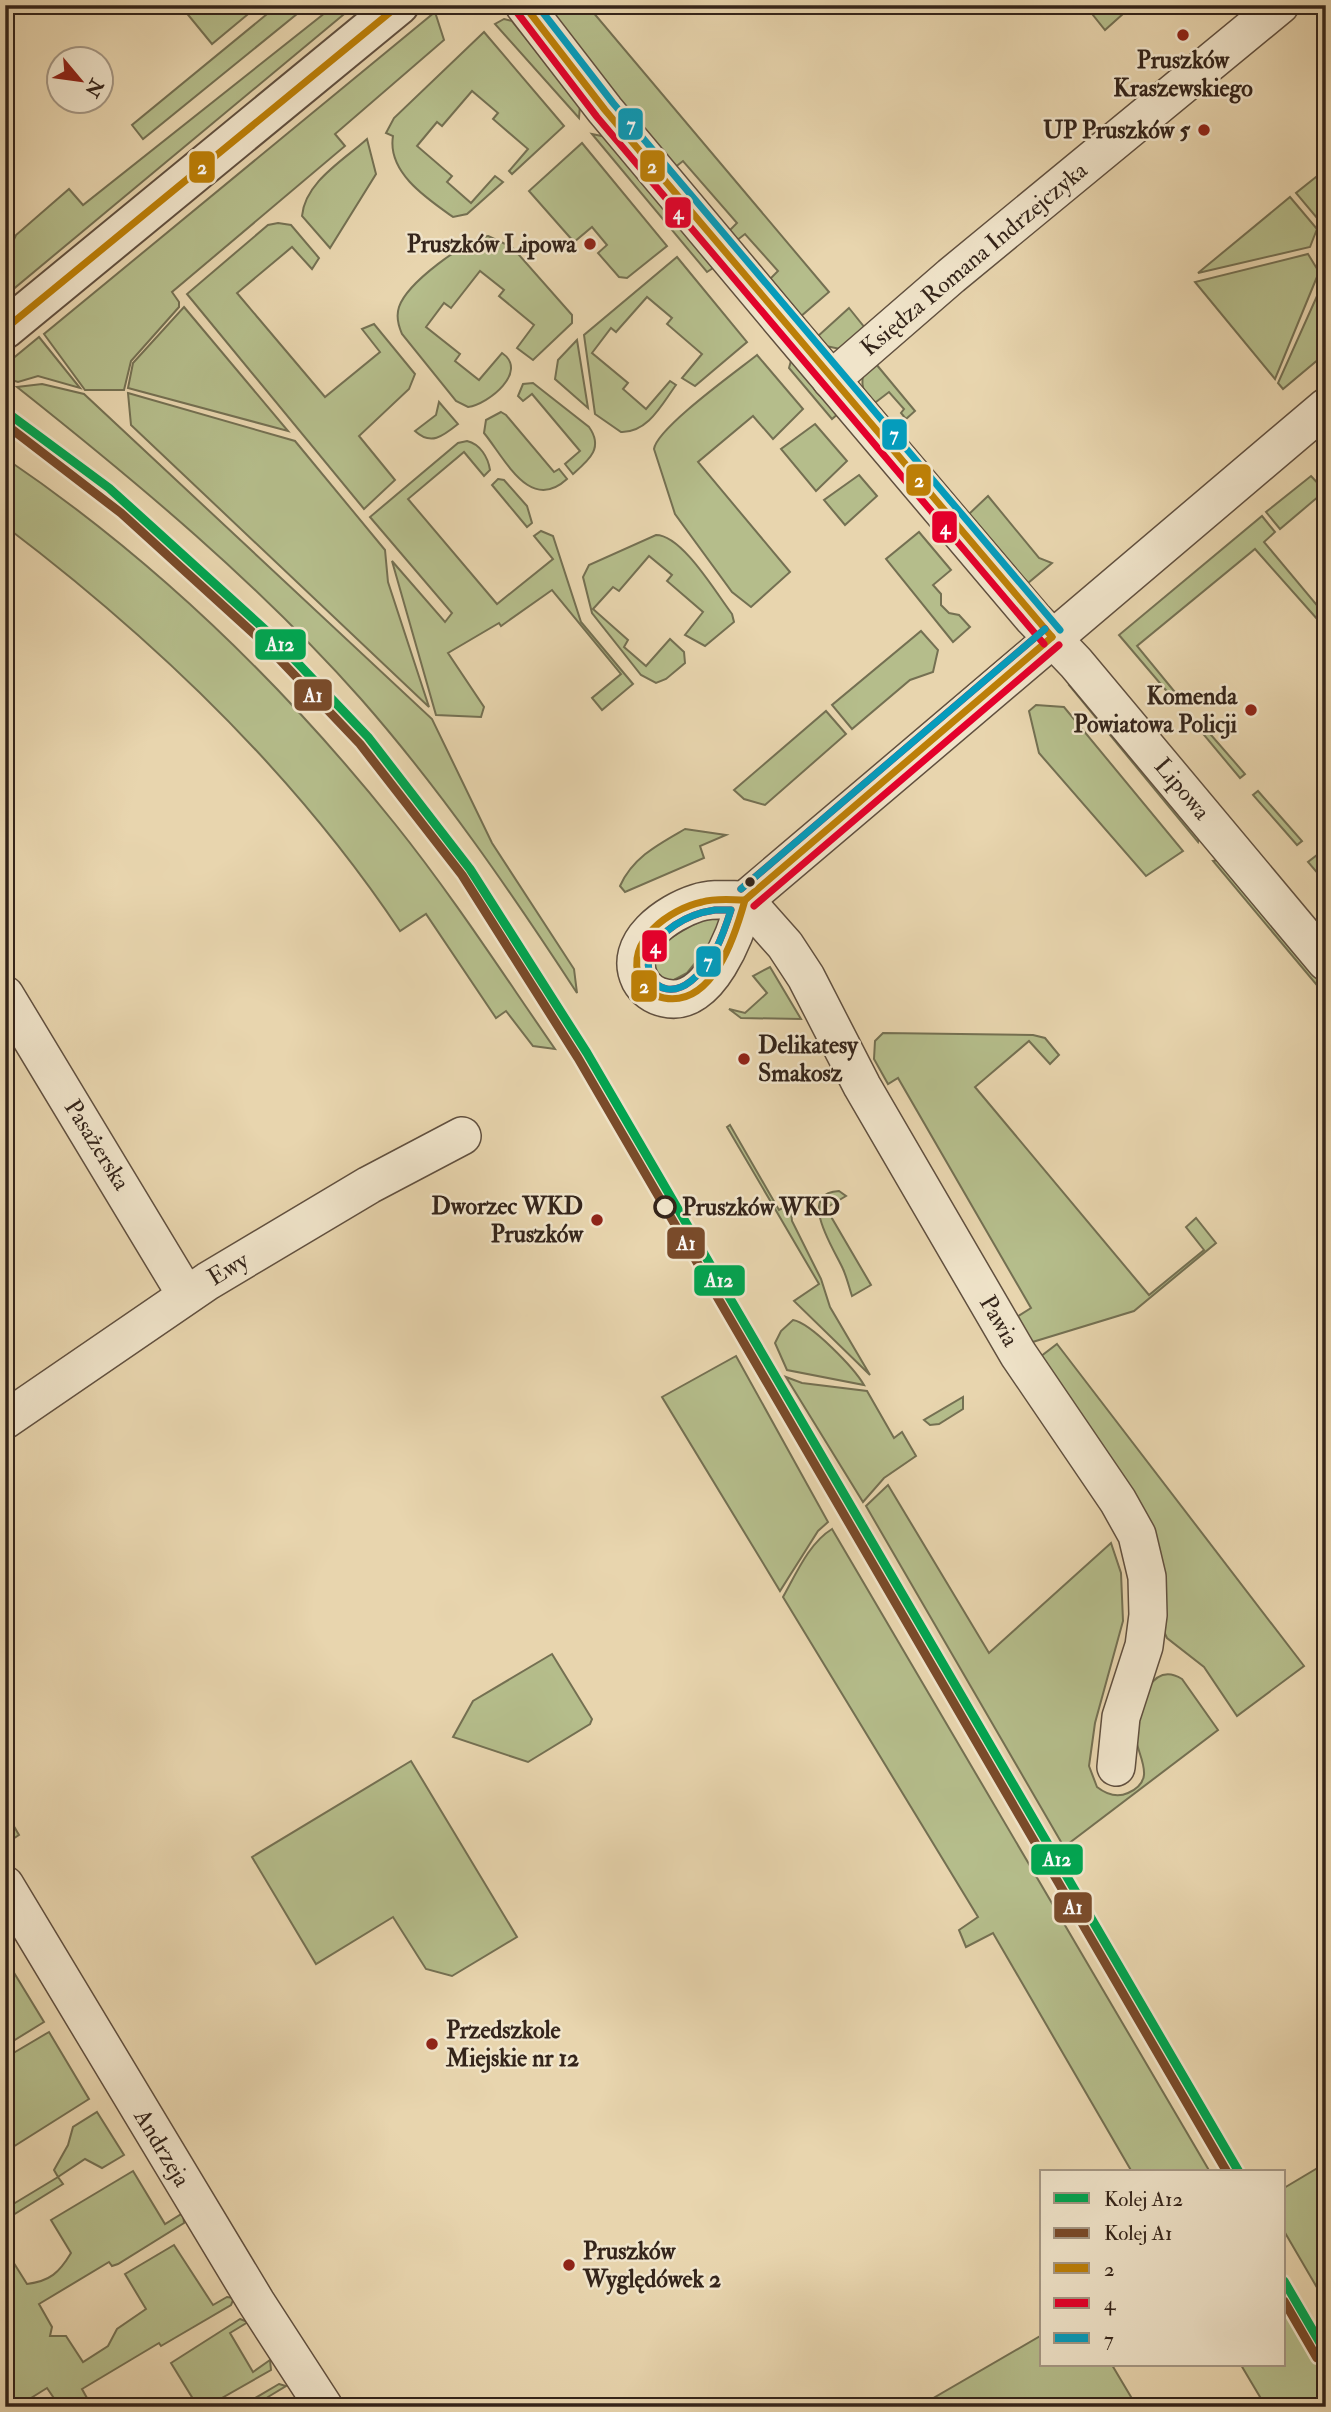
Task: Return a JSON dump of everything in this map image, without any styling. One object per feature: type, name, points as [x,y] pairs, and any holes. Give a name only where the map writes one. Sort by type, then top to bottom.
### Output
[{"type":"street","points":[[5,329],[398,5]]},
{"type":"street","name":"Lipowa","points":[[524,5],[605,110],[831,380],[1326,962]]},
{"type":"street","name":"Księdza Romana Indrzejczyka","points":[[831,380],[951,276],[1280,5]]},
{"type":"street","points":[[1052,637],[1326,407]]},
{"type":"street","name":"Pawia","points":[[1052,637],[745,900],[785,945],[806,977],[862,1086],[1018,1354],[1118,1501],[1137,1535],[1147,1577],[1148,1615],[1144,1646],[1121,1717],[1116,1767]]},
{"type":"street","name":"Pasażerska","points":[[5,995],[186,1296]]},
{"type":"street","name":"Ewy","points":[[5,1420],[186,1296],[369,1185],[462,1136]]},
{"type":"street","name":"Andrzeja","points":[[5,1885],[256,2302],[324,2407]]},
{"type":"green space","points":[[180,5],[259,5],[212,44]]},
{"type":"green space","points":[[278,5],[308,5],[143,139],[132,125]]},
{"type":"green space","points":[[335,5],[355,5],[5,296],[5,259],[16,235],[69,189],[83,205]]},
{"type":"green space","points":[[546,5],[587,5],[829,292],[800,317],[769,280],[778,271],[745,234],[736,241],[728,232],[737,223],[683,161],[674,168]]},
{"type":"green space","points":[[1085,5],[1133,5],[1105,30]]},
{"type":"green space","points":[[435,12],[444,40],[335,134],[345,146],[172,292],[179,302],[179,307],[131,361],[124,390],[85,390],[44,334]]},
{"type":"green space","points":[[504,19],[512,21],[580,105],[579,118],[495,24]]},
{"type":"green space","points":[[484,32],[564,126],[512,174],[509,171],[528,149],[493,119],[498,113],[472,91],[442,126],[437,122],[417,146],[452,176],[447,182],[471,203],[495,176],[503,182],[467,214],[453,217],[421,193],[402,172],[393,149],[393,136],[386,133],[394,118]]},
{"type":"green space","points":[[592,134],[606,137],[716,266],[707,272]]},
{"type":"green space","points":[[367,139],[376,174],[330,248],[302,216],[305,204],[318,182]]},
{"type":"green space","points":[[582,143],[667,246],[627,278],[619,277],[598,253],[607,245],[592,227],[574,242],[529,191]]},
{"type":"green space","points":[[1326,169],[1326,224],[1322,224],[1296,193]]},
{"type":"green space","points":[[1290,197],[1317,229],[1310,247],[1198,273]]},
{"type":"green space","points":[[268,225],[291,225],[319,258],[312,269],[292,247],[237,293],[325,397],[380,352],[362,329],[374,324],[415,374],[409,389],[359,436],[395,480],[364,509],[187,294]]},
{"type":"green space","points":[[488,236],[512,247],[572,315],[572,323],[533,360],[517,348],[534,325],[499,296],[504,290],[480,271],[451,308],[444,303],[426,327],[460,354],[455,361],[479,380],[502,353],[509,360],[511,369],[503,386],[486,400],[468,407],[456,401],[402,334],[398,314],[404,297],[424,275],[451,254]]},
{"type":"green space","points":[[1308,254],[1319,272],[1275,379],[1195,282]]},
{"type":"green space","points":[[677,257],[747,342],[695,386],[682,378],[702,354],[667,324],[672,318],[647,297],[616,332],[611,328],[592,353],[628,383],[623,389],[646,409],[670,381],[676,385],[647,423],[631,431],[621,432],[595,414],[584,335]]},
{"type":"green space","points":[[1326,276],[1326,353],[1283,389],[1278,383]]},
{"type":"green space","points":[[184,307],[288,431],[128,388],[133,363]]},
{"type":"green space","points":[[849,308],[869,333],[840,349],[826,346],[817,337]]},
{"type":"green space","points":[[39,337],[80,388],[38,376],[18,382],[5,378],[5,365]]},
{"type":"green space","points":[[577,340],[588,408],[555,379],[558,360]]},
{"type":"green space","points":[[757,355],[803,409],[773,439],[753,416],[698,462],[790,572],[751,607],[732,592],[675,514],[654,449],[658,440],[683,414]]},
{"type":"green space","points":[[792,357],[839,413],[832,419],[789,368]]},
{"type":"green space","points":[[871,358],[915,411],[906,419],[901,413],[904,409],[889,392],[876,402],[869,401],[862,379]]},
{"type":"green space","points":[[533,383],[589,427],[593,434],[593,453],[573,474],[565,464],[580,451],[532,394],[523,401],[518,396],[523,384]]},
{"type":"green space","points":[[42,384],[84,394],[432,719],[492,843],[574,969],[577,993],[474,842],[419,769],[361,699],[281,615],[196,536],[17,387]]},
{"type":"green space","points":[[128,393],[295,441],[385,550],[388,582],[429,707],[131,425]]},
{"type":"green space","points":[[439,402],[458,424],[437,438],[426,438],[415,431],[436,415]]},
{"type":"green space","points":[[501,412],[554,472],[559,469],[567,479],[554,488],[542,490],[530,487],[520,479],[484,433],[486,420]]},
{"type":"green space","points":[[815,424],[847,461],[816,491],[781,449]]},
{"type":"green space","points":[[467,441],[476,445],[487,460],[490,470],[484,476],[464,452],[408,499],[497,604],[553,559],[534,536],[541,531],[553,536],[581,622],[633,684],[602,710],[592,698],[621,674],[552,590],[501,626],[499,623],[448,653],[484,707],[481,717],[436,715],[392,561],[445,622],[452,613],[370,517],[458,443]]},
{"type":"green space","points":[[5,458],[113,538],[164,581],[262,673],[308,722],[416,851],[555,1049],[533,1046],[506,1011],[496,1018],[426,914],[400,931],[359,873],[315,818],[269,764],[219,712],[115,615],[5,526]]},
{"type":"green space","points":[[859,475],[877,496],[845,525],[824,500]]},
{"type":"green space","points":[[1311,476],[1325,491],[1280,529],[1266,512]]},
{"type":"green space","points":[[498,479],[504,480],[527,506],[532,523],[527,527],[492,485]]},
{"type":"green space","points":[[988,496],[1039,558],[1052,563],[1028,583],[969,514]]},
{"type":"green space","points":[[1262,516],[1275,532],[1264,542],[1326,616],[1326,629],[1255,549],[1137,646],[1174,691],[1170,695],[1119,635]]},
{"type":"green space","points":[[919,532],[951,570],[933,585],[941,594],[941,605],[949,613],[959,615],[970,627],[953,642],[886,559]]},
{"type":"green space","points":[[656,535],[677,544],[687,554],[732,614],[734,622],[705,646],[685,635],[703,612],[667,581],[672,575],[649,556],[619,591],[613,587],[593,609],[628,640],[624,647],[646,666],[670,639],[684,652],[685,663],[666,679],[656,683],[641,675],[592,613],[583,577],[589,565]]},
{"type":"green space","points":[[921,631],[938,650],[933,672],[910,680],[852,729],[832,705]]},
{"type":"green space","points":[[1075,681],[1199,837],[1198,842],[1069,685]]},
{"type":"green space","points":[[1036,705],[1064,707],[1183,851],[1146,876],[1039,753],[1029,711]]},
{"type":"green space","points":[[826,711],[846,734],[765,805],[744,799],[734,790]]},
{"type":"green space","points":[[1198,720],[1245,774],[1240,778],[1194,723]]},
{"type":"green space","points":[[1258,791],[1302,841],[1297,845],[1253,795]]},
{"type":"green space","points":[[685,829],[726,835],[700,846],[704,858],[625,892],[620,886],[639,859]]},
{"type":"green space","points":[[1326,848],[1326,883],[1308,862]]},
{"type":"green space","points":[[1218,860],[1228,866],[1326,984],[1326,996],[1213,861]]},
{"type":"green space","points":[[710,916],[721,920],[722,930],[687,973],[672,981],[659,976],[654,960],[657,952],[672,937]]},
{"type":"green space","points":[[770,967],[801,1019],[741,1018],[729,1009],[745,1013],[767,993],[753,976]]},
{"type":"green space","points":[[883,1033],[1033,1035],[1045,1038],[1059,1055],[1050,1064],[1029,1041],[975,1087],[1149,1295],[1204,1250],[1186,1227],[1196,1218],[1216,1243],[1134,1311],[1026,1344],[1012,1320],[1031,1308],[898,1078],[888,1084],[874,1059],[875,1041]]},
{"type":"green space","points":[[730,1125],[779,1210],[790,1204],[792,1221],[821,1279],[830,1307],[870,1375],[794,1301],[819,1284],[727,1127]]},
{"type":"green space","points":[[839,1191],[846,1196],[826,1208],[871,1285],[852,1296],[819,1212],[820,1202],[826,1194]]},
{"type":"green space","points":[[793,1320],[810,1329],[832,1347],[864,1385],[787,1370],[775,1343],[781,1331]]},
{"type":"green space","points":[[1057,1344],[1304,1666],[1237,1716],[1204,1667],[1167,1638],[1036,1360]]},
{"type":"green space","points":[[736,1356],[828,1522],[818,1531],[780,1591],[662,1397]]},
{"type":"green space","points":[[786,1377],[802,1383],[867,1391],[894,1438],[902,1432],[916,1456],[884,1478],[863,1502]]},
{"type":"green space","points":[[963,1397],[963,1409],[939,1424],[930,1425],[924,1420]]},
{"type":"green space","points":[[888,1485],[989,1653],[1111,1543],[1121,1573],[1123,1621],[1095,1723],[1089,1766],[1097,1787],[1120,1795],[1138,1787],[1143,1780],[1143,1763],[1135,1726],[1144,1696],[1155,1679],[1163,1675],[1182,1679],[1218,1730],[1064,1847],[866,1506]]},
{"type":"green space","points":[[832,1529],[1209,2170],[1131,2170],[993,1933],[966,1947],[959,1930],[978,1917],[783,1597],[798,1569],[816,1542]]},
{"type":"green space","points":[[552,1654],[592,1719],[590,1724],[528,1762],[453,1737],[473,1701]]},
{"type":"green space","points":[[411,1761],[517,1937],[452,1976],[426,1969],[393,1917],[316,1964],[252,1857]]},
{"type":"green space","points":[[5,1811],[19,1835],[5,1844]]},
{"type":"green space","points":[[5,1958],[44,2022],[5,2046],[5,2027],[13,2022],[5,2009],[5,1976],[10,1973]]},
{"type":"green space","points":[[49,2032],[89,2099],[5,2152],[5,2058]]},
{"type":"green space","points":[[97,2112],[124,2155],[102,2168],[85,2159],[58,2177],[54,2170],[68,2145],[73,2127]]},
{"type":"green space","points":[[1326,2163],[1326,2303],[1286,2234],[1286,2187]]},
{"type":"green space","points":[[133,2171],[165,2224],[183,2213],[184,2223],[118,2264],[112,2266],[109,2262],[39,2304],[52,2327],[50,2336],[66,2336],[83,2362],[108,2346],[117,2329],[146,2309],[125,2274],[174,2245],[213,2305],[227,2297],[234,2298],[231,2305],[161,2346],[159,2343],[82,2389],[92,2407],[60,2407],[47,2388],[23,2403],[25,2407],[5,2407],[5,2249],[27,2284],[48,2278],[58,2271],[71,2253],[51,2220]]},
{"type":"green space","points":[[58,2177],[63,2184],[5,2220],[5,2209]]},
{"type":"green space","points":[[1286,2304],[1326,2374],[1326,2407],[1266,2407],[1242,2366],[1286,2366]]},
{"type":"green space","points":[[240,2319],[248,2322],[230,2333],[253,2372],[270,2360],[271,2370],[206,2407],[198,2407],[171,2363]]},
{"type":"green space","points":[[1040,2336],[1040,2366],[1113,2366],[1137,2407],[918,2407]]},
{"type":"green space","points":[[279,2384],[286,2386],[268,2397],[274,2407],[240,2407]]},
{"type":"rail line","name":"A12","points":[[5,411],[109,488],[271,635],[368,737],[470,869],[587,1053],[1238,2170]]},
{"type":"rail line","name":"A1","points":[[5,424],[121,513],[263,642],[360,744],[462,875],[578,1058],[1226,2170]]},
{"type":"rail line","name":"A12","points":[[1286,2284],[1326,2353]]},
{"type":"rail line","name":"A1","points":[[1286,2304],[1317,2358]]},
{"type":"transit line","name":"2","points":[[5,329],[399,5]]},
{"type":"transit line","name":"2","points":[[524,5],[605,110],[1052,637]]},
{"type":"transit line","name":"7","points":[[537,5],[613,103],[1060,630]]},
{"type":"transit line","name":"4","points":[[516,11],[597,117],[1044,644]]},
{"type":"transit line","name":"4","points":[[741,889],[1045,629]]},
{"type":"transit line","name":"7","points":[[741,889],[1045,629]]},
{"type":"transit line","name":"2","points":[[745,900],[1052,637]]},
{"type":"transit line","name":"4","points":[[754,906],[1059,645]]},
{"type":"transit line","name":"2","points":[[745,900],[735,932],[719,966],[696,992],[681,998],[664,998],[644,985],[637,965],[638,952],[644,940],[664,919],[702,902],[745,900]]},
{"type":"transit line","name":"4","points":[[715,910],[731,910],[721,939],[699,974],[678,988],[667,989],[657,985],[648,965],[651,952],[660,938],[684,920],[715,910]]},
{"type":"transit line","name":"7","points":[[715,910],[731,910],[721,939],[699,974],[678,988],[667,989],[657,985],[648,965],[651,952],[660,938],[684,920],[715,910]]},
{"type":"place","name":"Pruszków Kraszewskiego","points":[[1183,35]]},
{"type":"place","name":"UP Pruszków 5","points":[[1204,130]]},
{"type":"place","name":"Pruszków Lipowa","points":[[590,244]]},
{"type":"place","name":"Komenda Powiatowa Policji","points":[[1251,710]]},
{"type":"place","name":"Delikatesy Smakosz","points":[[744,1059]]},
{"type":"place","name":"Pruszków WKD","points":[[665,1207]]},
{"type":"place","name":"Dworzec WKD Pruszków","points":[[597,1220]]},
{"type":"place","name":"Przedszkole Miejskie nr 12","points":[[432,2044]]},
{"type":"place","name":"Pruszków Wyględówek 2","points":[[569,2265]]}]
